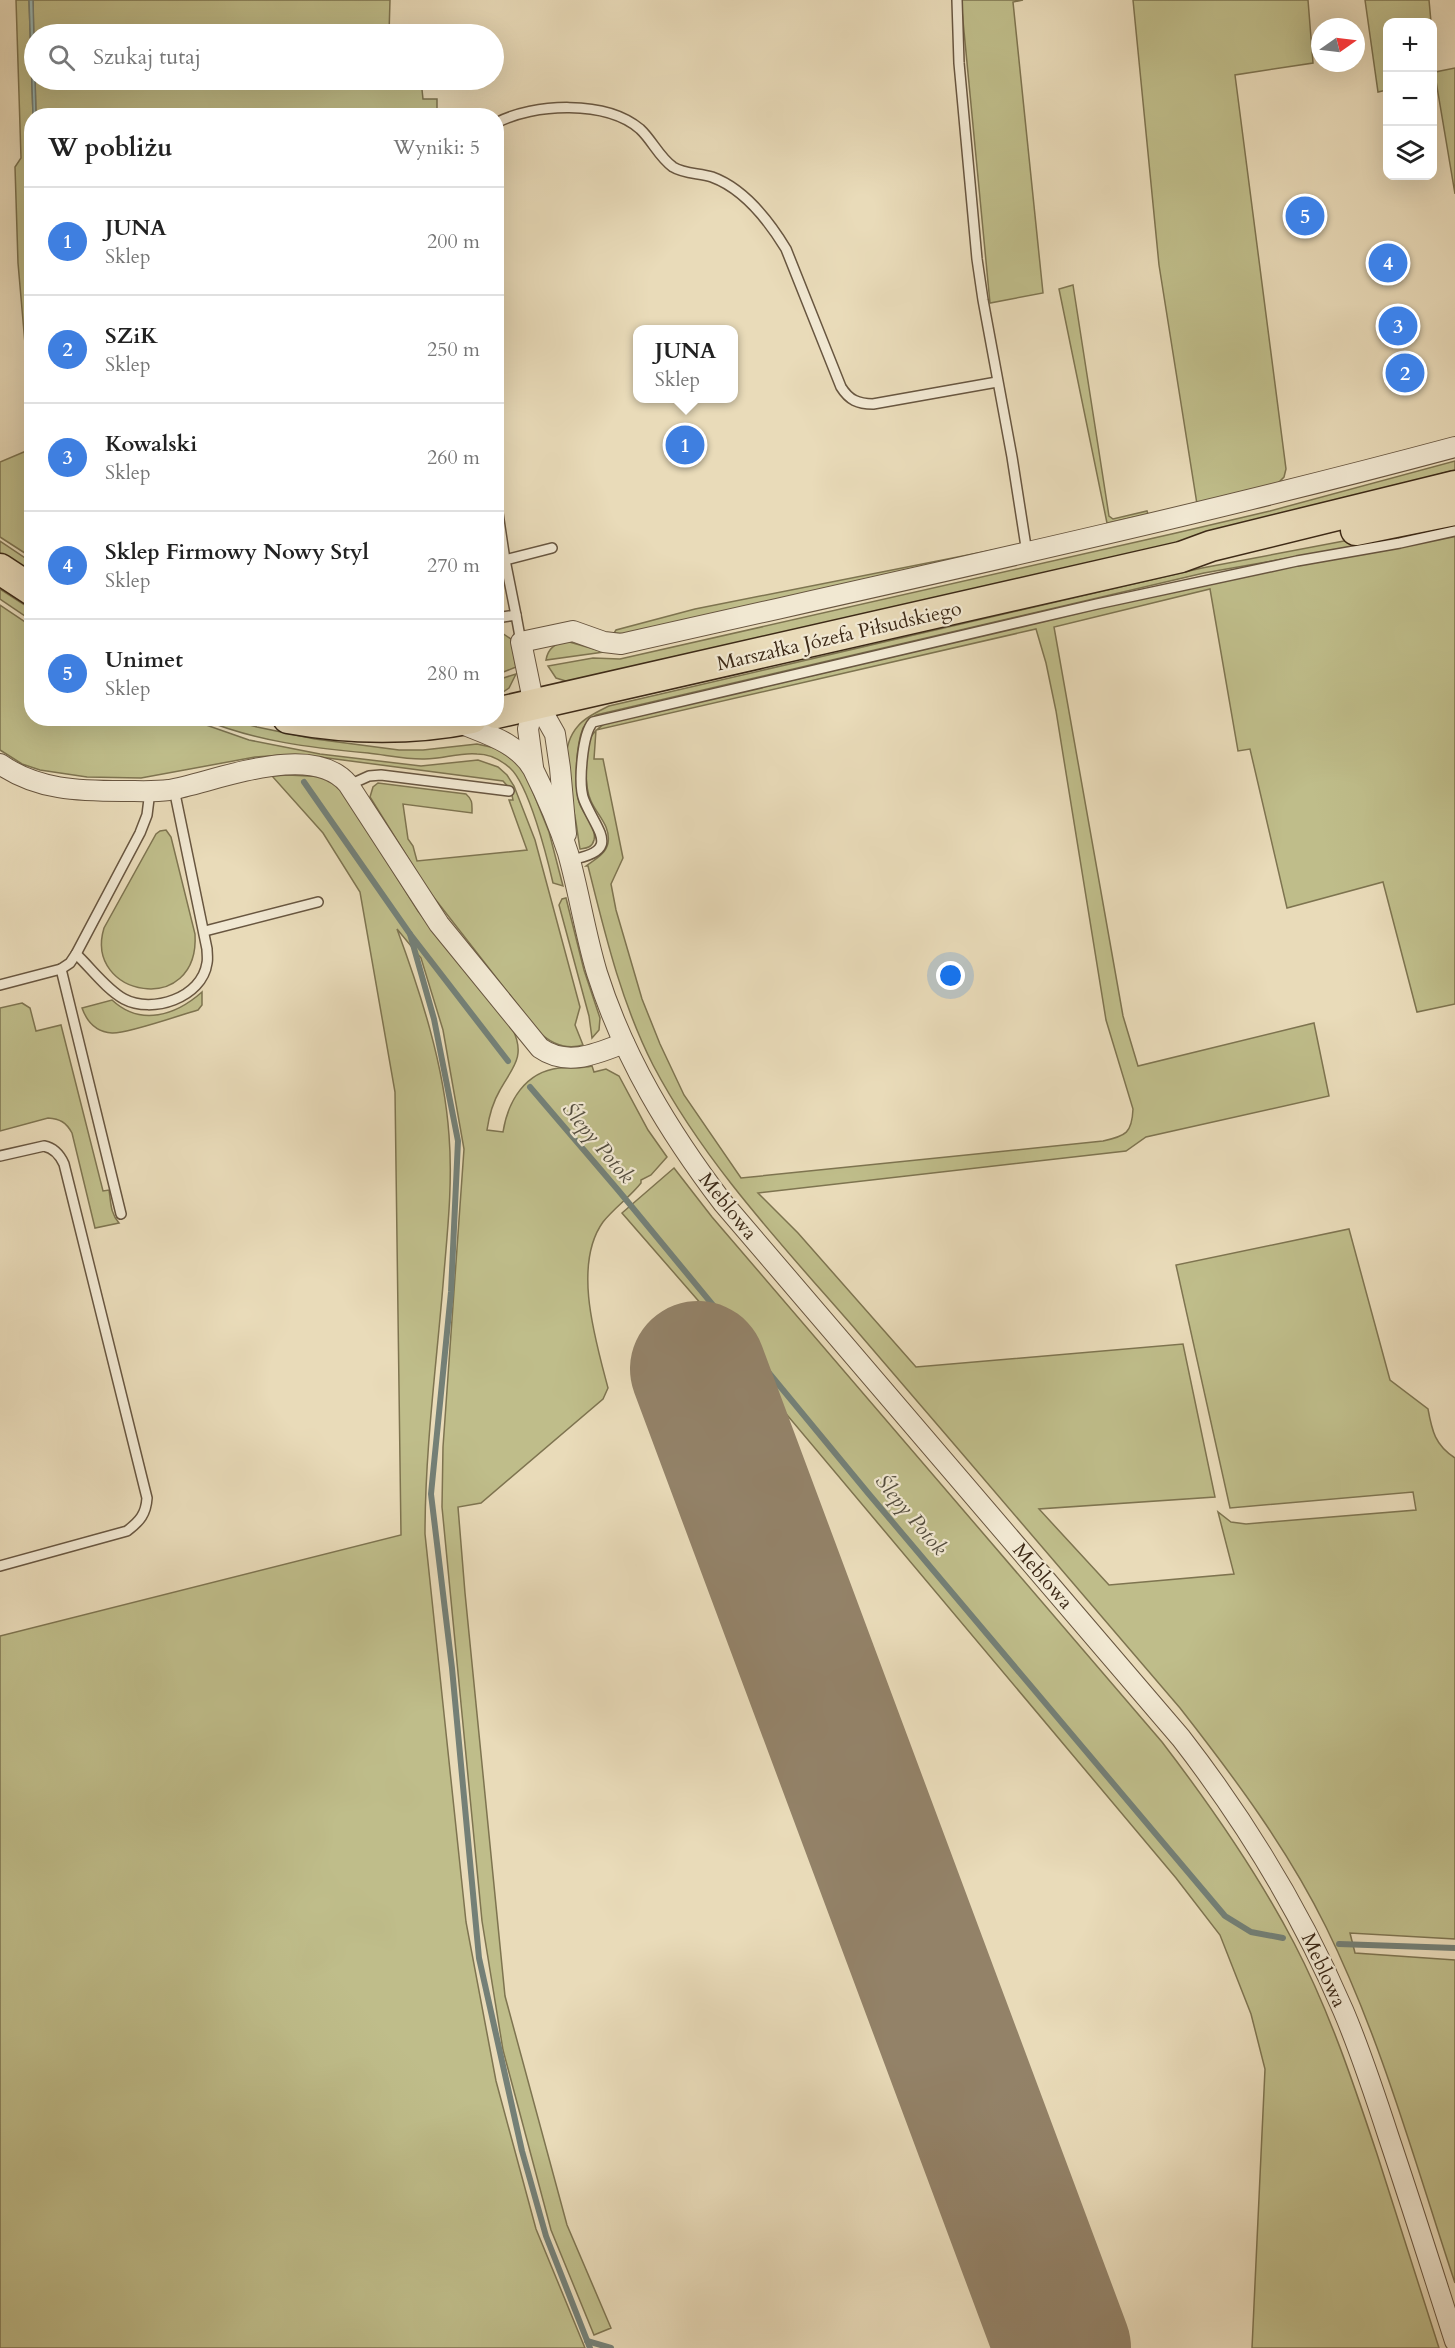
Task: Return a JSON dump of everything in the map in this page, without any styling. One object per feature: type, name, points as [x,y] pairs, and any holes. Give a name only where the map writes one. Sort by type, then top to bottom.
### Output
[{"type":"main road","name":"Marszałka Józefa Piłsudskiego","points":[[504,712],[1181,557],[1211,546],[1455,486]]},
{"type":"main road","name":"Marszałka Józefa Piłsudskiego","points":[[1181,557],[1215,555],[1371,528],[1455,510]]},
{"type":"main road","points":[[0,570],[24,585]]},
{"type":"street","points":[[534,705],[522,642],[573,632],[604,642],[621,644],[1299,489],[1455,447]]},
{"type":"street","name":"Meblowa","points":[[534,705],[550,724],[558,749],[568,856],[585,931],[597,972],[642,1083],[684,1152],[723,1203],[1181,1738],[1252,1835],[1289,1898],[1325,1969],[1354,2037],[1455,2341]]},
{"type":"street","name":"Meblowa","points":[[533,769],[528,729],[534,705]]},
{"type":"street","name":"Meblowa","points":[[474,726],[509,745],[529,761],[568,856]]},
{"type":"street","points":[[0,764],[22,777],[62,788],[150,791],[174,789],[237,772],[283,765],[325,768],[339,774],[349,785],[439,924],[540,1048],[555,1057],[573,1059],[586,1057],[624,1043]]},
{"type":"lane","points":[[957,0],[959,63],[977,260],[1027,553]]},
{"type":"lane","points":[[504,119],[524,112],[572,108],[604,111],[618,116],[640,130],[673,167],[720,180],[739,192],[774,230],[786,249],[841,387],[854,401],[873,404],[997,382]]},
{"type":"lane","points":[[568,856],[591,855],[598,850],[601,843],[601,832],[585,801],[582,787],[588,730],[591,724],[597,721],[1097,604],[1296,561],[1455,531]]},
{"type":"lane","points":[[505,560],[552,548]]},
{"type":"lane","points":[[504,553],[522,642]]},
{"type":"lane","points":[[504,617],[516,615]]},
{"type":"lane","points":[[349,785],[377,774],[509,791]]},
{"type":"lane","points":[[76,954],[122,998],[141,1005],[155,1004],[183,996],[198,983],[207,963],[205,931],[174,789]]},
{"type":"lane","points":[[0,985],[62,969],[70,963],[140,833],[147,815],[150,791]]},
{"type":"lane","points":[[205,931],[318,902]]},
{"type":"lane","points":[[62,969],[121,1214]]},
{"type":"lane","points":[[0,1156],[44,1146],[58,1154],[64,1164],[147,1498],[146,1511],[138,1523],[127,1531],[0,1566]]},
{"type":"shaded area","points":[[16,0],[29,0],[30,24],[24,24],[24,90],[32,90],[33,108],[24,108],[24,332],[18,263],[15,167],[21,158]]},
{"type":"shaded area","points":[[33,0],[390,0],[389,24],[33,24]]},
{"type":"shaded area","points":[[961,0],[1023,0],[1013,2],[1043,293],[990,303]]},
{"type":"shaded area","points":[[1133,0],[1308,0],[1311,63],[1235,75],[1286,469],[1284,477],[1278,483],[1197,504],[1159,265]]},
{"type":"shaded area","points":[[1365,0],[1429,0],[1431,18],[1383,18],[1383,91],[1378,92]]},
{"type":"shaded area","points":[[1455,68],[1455,194],[1437,87],[1437,72]]},
{"type":"shaded area","points":[[35,90],[422,90],[423,99],[437,99],[437,108],[36,108]]},
{"type":"shaded area","points":[[1073,285],[1109,516],[1113,519],[1147,511],[1148,514],[1107,523],[1059,289]]},
{"type":"shaded area","points":[[24,452],[24,552],[0,537],[0,462]]},
{"type":"shaded area","points":[[1455,461],[1455,470],[1200,538],[569,682],[556,678],[548,666],[593,658],[620,659],[1270,511]]},
{"type":"shaded area","points":[[1455,525],[1390,540],[1204,573],[596,715],[583,728],[577,754],[576,776],[579,802],[592,825],[594,835],[592,845],[580,849],[566,770],[568,747],[571,736],[581,723],[592,714],[609,706],[1202,568],[1365,537]]},
{"type":"shaded area","points":[[1455,534],[1455,1004],[1417,1012],[1383,882],[1287,908],[1250,749],[1238,751],[1210,589],[1054,627],[1123,1016],[1138,1066],[1314,1023],[1329,1096],[1146,1137],[1126,1151],[758,1193],[798,1233],[916,1367],[1183,1344],[1215,1497],[1039,1509],[1109,1585],[1234,1574],[1218,1512],[1231,1522],[1246,1524],[1416,1510],[1413,1492],[1230,1508],[1176,1265],[1349,1229],[1390,1380],[1428,1409],[1439,1443],[1455,1458],[1455,1939],[1350,1933],[1355,1953],[1455,1960],[1455,2283],[1381,2058],[1364,2014],[1326,1927],[1277,1841],[1240,1787],[1180,1708],[773,1235],[696,1136],[653,1065],[632,1017],[615,967],[588,866],[586,866],[602,854],[608,843],[606,826],[591,801],[587,787],[587,751],[591,737],[596,730],[594,759],[603,759],[623,858],[611,884],[616,910],[642,999],[684,1095],[741,1178],[1103,1141],[1122,1135],[1129,1128],[1133,1109],[1106,1020],[1056,711],[1036,629],[597,730],[604,724],[1208,583]]},
{"type":"shaded area","points":[[0,541],[24,557],[24,568],[0,553]]},
{"type":"shaded area","points":[[998,549],[625,634],[614,633],[616,630],[695,609]]},
{"type":"shaded area","points":[[0,589],[24,604],[24,615],[0,599]]},
{"type":"shaded area","points":[[0,605],[24,621],[24,726],[209,726],[249,740],[320,754],[421,766],[478,760],[498,767],[514,786],[535,840],[580,1007],[575,1025],[583,1045],[564,1046],[548,1039],[538,1031],[428,890],[370,797],[373,787],[378,783],[466,794],[470,798],[472,813],[403,804],[408,839],[413,846],[417,861],[527,850],[509,800],[513,800],[511,790],[503,781],[320,757],[283,755],[255,757],[141,778],[87,777],[40,770],[22,764],[0,750]]},
{"type":"shaded area","points":[[504,634],[511,639],[516,667],[504,672]]},
{"type":"shaded area","points":[[566,641],[604,652],[546,660],[548,652],[553,647]]},
{"type":"shaded area","points":[[516,674],[509,688],[504,691],[504,678]]},
{"type":"shaded area","points":[[220,726],[253,726],[315,739],[399,750],[423,750],[477,744],[495,748],[517,762],[526,775],[549,832],[563,886],[553,883],[524,789],[510,768],[495,758],[470,754],[429,759],[402,758],[284,742]]},
{"type":"shaded area","points":[[272,776],[327,777],[343,792],[418,911],[513,1030],[517,1039],[518,1055],[495,1099],[487,1130],[503,1132],[514,1099],[520,1090],[537,1075],[559,1068],[592,1066],[594,1072],[606,1069],[619,1076],[648,1130],[667,1157],[651,1175],[641,1180],[637,1188],[607,1217],[594,1240],[589,1260],[589,1304],[608,1388],[603,1399],[481,1503],[458,1507],[505,1996],[567,2225],[611,2328],[594,2335],[551,2230],[503,2050],[482,1921],[442,1507],[443,1447],[464,1149],[443,1030],[421,958],[397,929],[415,979],[437,1056],[449,1135],[449,1210],[429,1441],[425,1534],[466,1922],[496,2081],[536,2229],[585,2348],[0,2348],[0,1636],[401,1535],[395,1092],[360,892],[323,833]]},
{"type":"shaded area","points":[[166,830],[171,837],[195,934],[192,961],[180,978],[163,987],[144,988],[125,982],[110,970],[102,952],[104,928],[156,834]]},
{"type":"shaded area","points":[[566,898],[584,970],[600,1018],[599,1030],[592,1038],[589,1016],[559,905],[562,899]]},
{"type":"shaded area","points":[[202,992],[202,1005],[198,1010],[119,1033],[106,1032],[97,1028],[89,1022],[82,1008],[112,1000],[135,1013],[158,1015],[181,1007]]},
{"type":"shaded area","points":[[22,1003],[30,1008],[36,1031],[61,1025],[103,1191],[109,1190],[112,1211],[119,1223],[95,1228],[72,1133],[65,1124],[48,1118],[0,1131],[0,1008]]},
{"type":"shaded area","points":[[674,1168],[712,1217],[1162,1742],[1216,1815],[1249,1865],[1307,1968],[1329,2020],[1368,2127],[1439,2348],[1252,2348],[1265,2069],[1251,2014],[1220,1935],[1176,1878],[756,1378],[749,1359],[622,1213]]},
{"type":"water","points":[[29,0],[33,0],[34,24],[30,24]]},
{"type":"water","points":[[32,90],[35,90],[36,108],[33,108]]},
{"type":"waterway","name":"Ślepy Potok","points":[[304,782],[410,934],[508,1061]]},
{"type":"waterway","points":[[410,934],[434,1019],[458,1141],[451,1292],[431,1494],[452,1668],[479,1958],[522,2151],[546,2236],[590,2348]]},
{"type":"waterway","name":"Ślepy Potok","points":[[530,1087],[868,1493],[1225,1916],[1251,1932],[1283,1938]]},
{"type":"waterway","name":"Ślepy Potok","points":[[1339,1944],[1455,1948]]},
{"type":"waterway","points":[[587,2341],[611,2348]]},
{"type":"runway","points":[[698,1369],[1063,2348]]},
{"type":"place","name":"Unimet","points":[[1305,216]]},
{"type":"place","name":"Sklep Firmowy Nowy Styl","points":[[1388,263]]},
{"type":"place","name":"Kowalski","points":[[1398,326]]},
{"type":"place","name":"SZiK","points":[[1405,373]]},
{"type":"place","name":"JUNA","points":[[685,445]]}]
